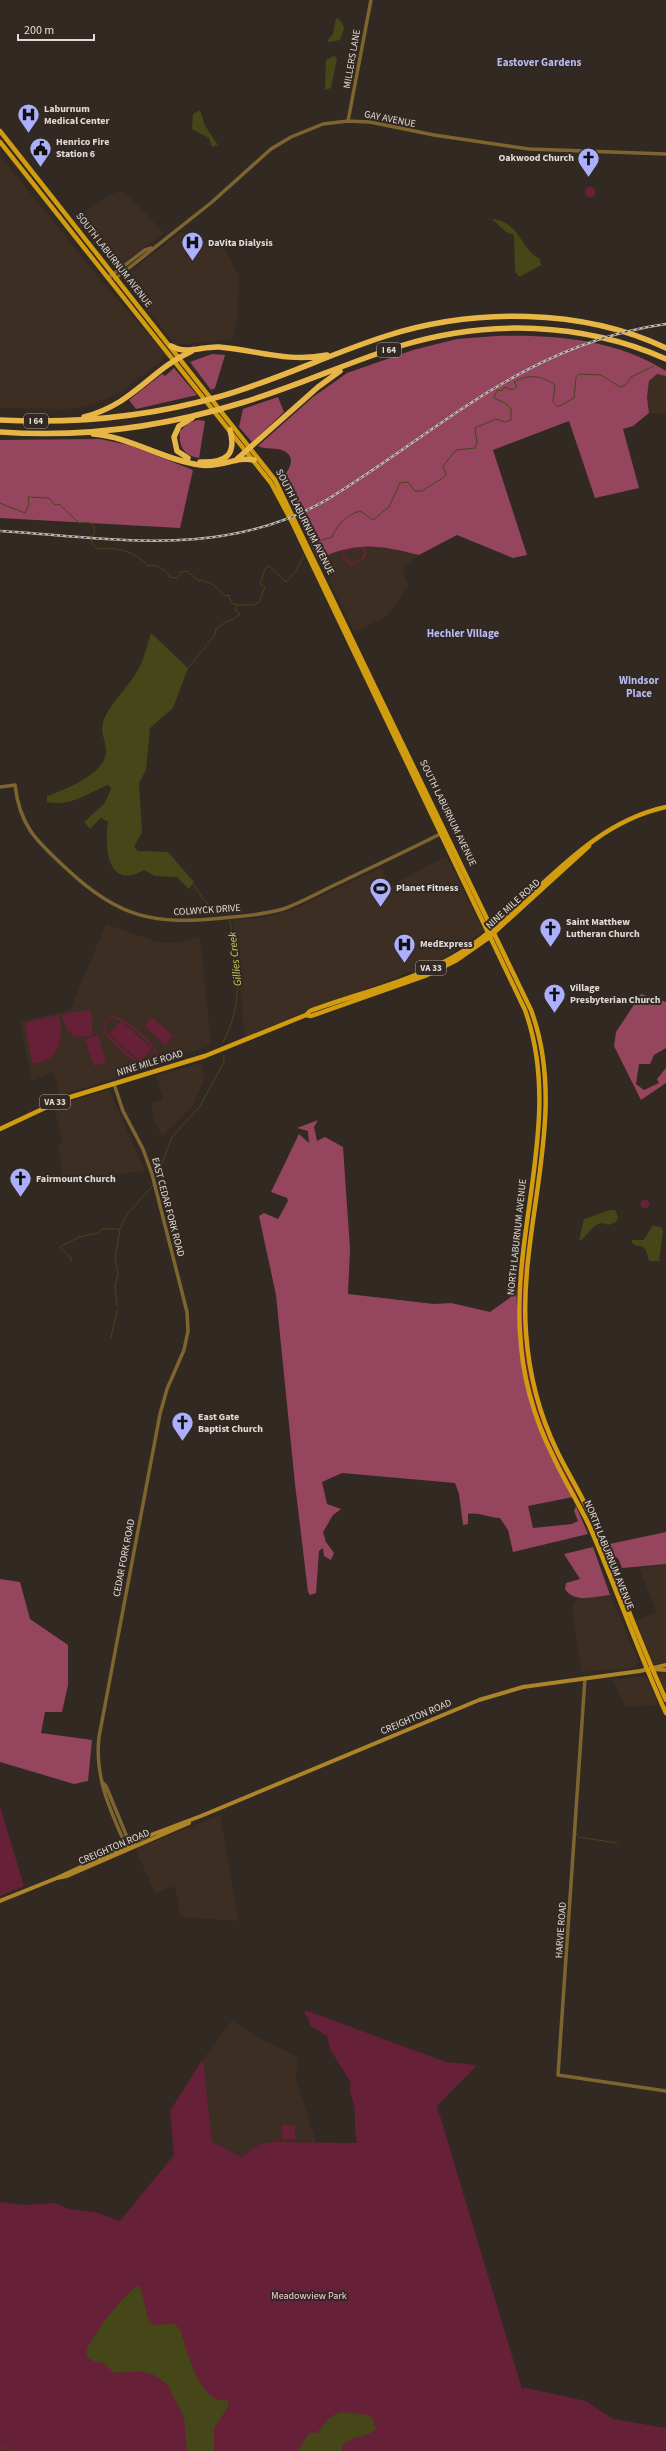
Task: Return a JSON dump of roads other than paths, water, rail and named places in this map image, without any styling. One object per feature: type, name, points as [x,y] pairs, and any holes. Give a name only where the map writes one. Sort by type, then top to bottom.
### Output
[{"type":"highway","name":"I 64","points":[[0,420],[72,420],[119,417],[196,403],[249,387],[398,332],[464,319],[525,317],[551,318],[597,326],[640,338],[666,348]]},
{"type":"highway","name":"I 64","points":[[0,432],[77,433],[139,426],[200,414],[247,402],[411,343],[476,330],[534,328],[587,334],[622,343],[666,359]]},
{"type":"highway","points":[[171,346],[180,350],[218,347],[296,359],[341,352]]},
{"type":"highway","points":[[72,420],[103,411],[119,403],[177,359],[195,350]]},
{"type":"highway","points":[[235,460],[328,379],[350,364]]},
{"type":"highway","points":[[200,414],[182,424],[174,434],[175,448],[185,458],[206,462],[223,459],[229,454],[233,446],[230,430]]},
{"type":"highway","points":[[77,433],[120,438],[200,465],[222,466],[244,458],[254,460]]},
{"type":"main road","name":"SOUTH LABURNUM AVENUE","points":[[0,131],[171,346],[177,359],[199,392],[230,430],[268,469],[286,501],[446,831],[472,885],[491,932]]},
{"type":"main road","name":"SOUTH LABURNUM AVENUE","points":[[0,142],[110,280],[229,420],[285,508],[440,834],[461,877],[491,932]]},
{"type":"main road","name":"NINE MILE ROAD","points":[[0,1129],[56,1102],[206,1056],[306,1015],[312,1016],[430,974],[462,957],[576,854],[627,820],[666,807]]},
{"type":"main road","points":[[461,877],[466,878],[472,885]]},
{"type":"main road","name":"NORTH LABURNUM AVENUE","points":[[491,932],[534,1018],[542,1045],[546,1074],[546,1109],[525,1292],[526,1331],[532,1378],[553,1442],[593,1520],[652,1669],[666,1700]]},
{"type":"main road","name":"NORTH LABURNUM AVENUE","points":[[491,932],[530,1023],[536,1048],[540,1078],[539,1118],[519,1285],[520,1334],[527,1380],[547,1442],[590,1527],[646,1670],[666,1713]]},
{"type":"main road","name":"CREIGHTON ROAD","points":[[0,1901],[57,1878],[67,1876],[128,1847],[178,1828],[198,1818],[479,1700],[523,1687],[646,1670],[666,1665]]},
{"type":"main road","name":"CREIGHTON ROAD","points":[[652,1669],[666,1670]]},
{"type":"street","name":"MILLERS LANE","points":[[348,121],[371,0]]},
{"type":"street","name":"GAY AVENUE","points":[[110,280],[149,253],[151,248],[212,202],[280,143],[320,125],[348,121],[370,122],[434,136],[529,149],[666,154]]},
{"type":"street","name":"COLWYCK DRIVE","points":[[0,787],[15,785],[20,812],[28,830],[81,882],[111,902],[141,915],[163,921],[185,922],[244,916],[282,909],[446,831]]},
{"type":"street","name":"EAST CEDAR FORK ROAD","points":[[114,1084],[123,1111],[143,1149],[152,1174],[185,1304],[186,1340]]},
{"type":"street","name":"CEDAR FORK ROAD","points":[[128,1847],[106,1786],[102,1782],[98,1760],[99,1737],[133,1550],[160,1414],[167,1389],[186,1340]]},
{"type":"street","name":"HARVIE ROAD","points":[[585,1678],[558,2075],[666,2091]]},
{"type":"waterway","name":"Gillies Creek","points":[[312,547],[319,541],[332,537],[343,521],[355,513],[360,511],[373,520],[389,507],[400,483],[408,482],[415,491],[422,491],[444,477],[446,475],[443,466],[456,450],[475,448],[477,442],[475,428],[496,419],[505,422],[511,420],[511,409],[505,403],[494,398],[497,390],[502,391],[504,387],[513,390],[517,386],[514,382],[519,379],[529,377],[545,379],[555,385],[553,402],[558,407],[574,398],[576,377],[579,374],[601,375],[620,387],[626,385],[631,377],[654,366]]},
{"type":"waterway","points":[[0,503],[25,513],[29,504],[28,497],[49,498],[55,505],[59,504],[79,523],[88,522],[94,526],[95,532],[91,538],[92,544],[98,549],[125,551],[137,557],[148,566],[160,568],[170,577],[177,578],[181,572],[187,571],[199,581],[202,580],[212,584],[225,596],[229,595],[231,603],[237,605]]},
{"type":"waterway","name":"Gillies Creek","points":[[208,643],[215,635],[216,629],[240,614],[235,610],[237,605],[253,605],[259,602],[265,587],[260,584],[265,569],[269,566],[286,582],[296,571],[304,555]]},
{"type":"waterway","name":"Gillies Creek","points":[[188,668],[206,646]]},
{"type":"waterway","name":"Gillies Creek","points":[[193,884],[209,905],[223,911],[227,908],[230,913]]},
{"type":"waterway","name":"Gillies Creek","points":[[223,1042],[230,1027],[237,998],[237,967],[230,920]]},
{"type":"waterway","points":[[156,1179],[172,1137],[200,1106],[224,1062],[224,1055]]},
{"type":"waterway","points":[[117,1306],[115,1286],[118,1274],[115,1258],[120,1229],[126,1216],[153,1185]]},
{"type":"waterway","points":[[71,1262],[71,1258],[60,1247],[79,1237],[98,1233],[102,1229],[119,1229]]},
{"type":"waterway","points":[[111,1338],[117,1311]]},
{"type":"waterway","points":[[578,1837],[617,1843]]},
{"type":"waterway","points":[[0,2446],[13,2451]]},
{"type":"railway","points":[[0,531],[126,540],[209,538],[249,531],[289,518],[328,499],[488,392],[528,369],[570,350],[616,334],[666,324]]},
{"type":"place","name":"Laburnum Medical Center","points":[[28,134]]},
{"type":"place","name":"Henrico Fire Station 6","points":[[40,168]]},
{"type":"place","name":"Oakwood Church","points":[[589,178]]},
{"type":"place","name":"DaVita Dialysis","points":[[193,262]]},
{"type":"place","name":"Planet Fitness","points":[[380,908]]},
{"type":"place","name":"Saint Matthew Lutheran Church","points":[[551,948]]},
{"type":"place","name":"MedExpress","points":[[405,964]]},
{"type":"place","name":"Village Presbyterian Church","points":[[554,1014]]},
{"type":"place","name":"Fairmount Church","points":[[21,1198]]},
{"type":"place","name":"East Gate Baptist Church","points":[[182,1442]]},
{"type":"district","name":"Eastover Gardens","points":[[539,62]]},
{"type":"district","name":"Hechler Village","points":[[463,633]]},
{"type":"district","name":"Windsor Place","points":[[639,686]]},
{"type":"park label","name":"Meadowview Park","points":[[309,2296]]}]
